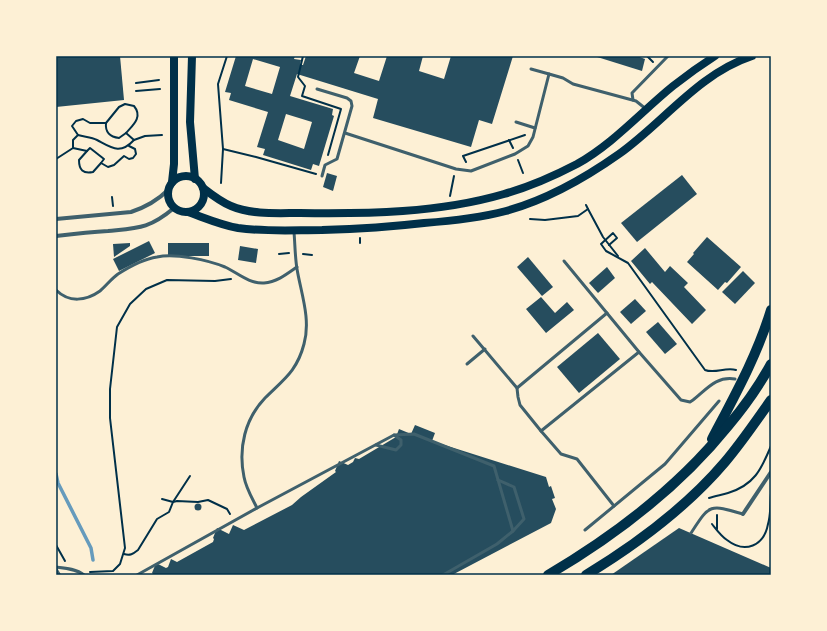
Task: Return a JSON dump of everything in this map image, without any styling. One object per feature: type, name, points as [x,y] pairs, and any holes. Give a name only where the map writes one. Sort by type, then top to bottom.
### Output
[{"type":"main road","points":[[174,56],[174,164],[172,182],[168,190],[170,203],[179,211],[188,212],[216,222],[240,228],[294,230],[370,228],[459,220],[506,211],[529,203],[586,176],[620,153],[682,99],[708,79],[734,64],[752,56]]},
{"type":"main road","points":[[192,56],[190,122],[195,179]]},
{"type":"main road","points":[[203,188],[231,206],[248,211],[274,213],[374,213],[463,204],[504,195],[521,189],[578,163],[610,141],[647,110],[672,86],[715,56]]},
{"type":"main road","points":[[172,182],[180,177],[190,177],[200,183],[203,188],[204,194],[202,202],[196,209],[188,212]]},
{"type":"main road","points":[[698,460],[710,442],[743,381],[755,356],[771,310]]},
{"type":"main road","points":[[548,575],[608,537],[654,502],[713,444],[743,408],[771,364]]},
{"type":"main road","points":[[586,575],[632,545],[683,505],[725,462],[771,400]]},
{"type":"street","points":[[56,219],[131,212],[155,201],[168,190]]},
{"type":"street","points":[[57,237],[137,228],[159,220],[174,208]]},
{"type":"street","points":[[743,514],[771,472]]},
{"type":"street","points":[[56,568],[59,575]]},
{"type":"lane","points":[[633,100],[632,92],[668,56]]},
{"type":"lane","points":[[531,69],[563,78],[573,84],[633,100],[638,102],[647,110]]},
{"type":"lane","points":[[345,133],[456,169],[471,171],[516,154],[528,146],[535,130],[549,74]]},
{"type":"lane","points":[[317,89],[347,98],[351,101],[352,106],[337,158],[326,165],[322,176]]},
{"type":"lane","points":[[516,122],[535,130]]},
{"type":"lane","points":[[257,508],[244,478],[242,455],[248,423],[259,405],[291,372],[304,343],[306,332],[304,305],[297,267],[294,230]]},
{"type":"lane","points":[[56,290],[67,298],[75,300],[84,299],[100,291],[117,275],[135,265],[158,256],[199,259],[225,267],[254,282],[265,283],[278,279],[297,267]]},
{"type":"lane","points":[[564,261],[639,352],[678,397],[685,402],[694,400],[722,378],[735,379]]},
{"type":"lane","points":[[517,388],[607,313]]},
{"type":"lane","points":[[473,336],[517,388],[520,405],[541,432],[561,454],[577,460],[614,506]]},
{"type":"lane","points":[[467,364],[485,349]]},
{"type":"lane","points":[[541,432],[639,352]]},
{"type":"lane","points":[[585,530],[665,464],[719,401]]},
{"type":"lane","points":[[137,575],[257,508],[394,435],[414,434],[494,466],[513,531]]},
{"type":"lane","points":[[376,444],[396,450],[402,445],[401,440],[394,435]]},
{"type":"lane","points":[[443,575],[497,544],[513,531],[524,519],[514,488],[498,480]]},
{"type":"lane","points":[[691,533],[705,512],[712,508],[722,508],[743,514]]},
{"type":"lane","points":[[56,568],[82,574]]},
{"type":"path","points":[[221,183],[223,149],[218,84],[227,56]]},
{"type":"path","points":[[303,56],[298,77],[305,86],[302,96],[341,109],[326,165]]},
{"type":"path","points":[[136,83],[160,80]]},
{"type":"path","points":[[136,91],[160,89]]},
{"type":"path","points":[[125,104],[131,104],[137,109],[138,117],[136,122],[119,138],[111,136],[106,129],[106,123],[119,107],[125,104]]},
{"type":"path","points":[[106,123],[90,124],[83,118],[76,121],[72,126],[78,135],[95,139],[116,149],[129,146],[134,140],[145,136],[162,135]]},
{"type":"path","points":[[471,171],[463,156],[535,130]]},
{"type":"path","points":[[126,133],[134,140]]},
{"type":"path","points":[[73,148],[73,140],[78,135]]},
{"type":"path","points":[[101,163],[108,167],[114,165],[124,156],[129,159],[133,158],[136,154],[135,149],[129,146]]},
{"type":"path","points":[[56,159],[73,148],[87,151]]},
{"type":"path","points":[[90,148],[104,159],[93,172],[87,173],[82,171],[79,167],[79,160],[87,151],[90,148]]},
{"type":"path","points":[[223,149],[322,176]]},
{"type":"path","points":[[450,196],[456,169]]},
{"type":"path","points":[[586,205],[602,237],[620,258]]},
{"type":"path","points":[[530,219],[545,220],[578,216],[588,209]]},
{"type":"path","points":[[609,245],[617,238],[614,233],[600,244],[606,252],[628,263],[705,370],[710,372],[731,369],[741,371]]},
{"type":"path","points":[[82,574],[113,571],[120,564],[125,548],[110,418],[110,389],[117,327],[130,304],[146,289],[167,280],[215,281],[235,278],[239,274]]},
{"type":"path","points":[[709,498],[716,495],[726,494],[744,487],[755,476],[771,446]]},
{"type":"path","points":[[124,554],[133,554],[138,550],[157,519],[169,512],[173,502],[190,476]]},
{"type":"path","points":[[712,524],[726,539],[736,546],[747,547],[758,544],[765,535],[769,523],[771,493]]},
{"type":"path","points":[[162,499],[173,502],[177,500],[198,502],[208,500],[227,509],[230,514]]},
{"type":"building","points":[[56,56],[120,56],[124,100],[56,107]]},
{"type":"building","points":[[236,56],[295,56],[294,59],[301,60],[300,65],[303,65],[306,56],[360,56],[354,73],[379,81],[387,56],[423,56],[419,71],[444,79],[451,56],[513,56],[492,124],[479,120],[471,147],[373,118],[378,99],[297,74],[290,96],[333,109],[332,115],[334,116],[319,166],[313,164],[311,170],[263,155],[265,149],[257,147],[268,112],[229,100],[231,93],[225,92]],"holes":[[[253,59],[280,67],[272,94],[245,86]],[[286,114],[312,122],[304,149],[278,140]]]},
{"type":"building","points":[[594,56],[637,56],[645,59],[642,71]]},
{"type":"building","points":[[327,173],[337,176],[333,191],[323,187]]},
{"type":"building","points":[[682,175],[697,194],[637,242],[621,223]]},
{"type":"building","points":[[707,237],[741,267],[727,283],[725,282],[718,290],[687,262]]},
{"type":"building","points":[[149,241],[155,253],[119,271],[113,259]]},
{"type":"building","points":[[130,243],[130,246],[114,257],[113,244]]},
{"type":"building","points":[[168,243],[209,243],[209,256],[168,256]]},
{"type":"building","points":[[240,246],[258,249],[256,263],[238,260]]},
{"type":"building","points":[[645,248],[665,272],[670,266],[688,283],[684,287],[706,310],[692,324],[652,282],[650,284],[631,261]]},
{"type":"building","points":[[528,257],[553,287],[542,296],[517,267]]},
{"type":"building","points":[[607,267],[615,278],[598,293],[589,283]]},
{"type":"building","points":[[743,271],[755,283],[735,304],[722,292]]},
{"type":"building","points":[[541,297],[555,313],[567,302],[574,310],[546,333],[526,309]]},
{"type":"building","points":[[635,299],[646,311],[631,324],[620,312]]},
{"type":"building","points":[[658,322],[677,344],[665,354],[646,332]]},
{"type":"building","points":[[598,333],[620,359],[579,393],[557,367]]},
{"type":"building","points":[[415,425],[435,433],[432,441],[546,477],[555,498],[552,499],[556,509],[551,523],[452,575],[152,575],[156,563],[166,568],[168,567],[171,559],[177,562],[213,542],[217,528],[229,534],[233,525],[244,530],[292,505],[336,472],[335,471],[339,461],[348,465],[353,462],[355,458],[359,459],[396,437],[399,429],[411,434]]},
{"type":"building","points":[[198,504],[201,507],[198,510],[195,507]]},
{"type":"building","points":[[679,528],[771,568],[771,575],[611,575]]},
{"type":"waterway","points":[[56,474],[58,483],[91,548],[93,560]]}]
